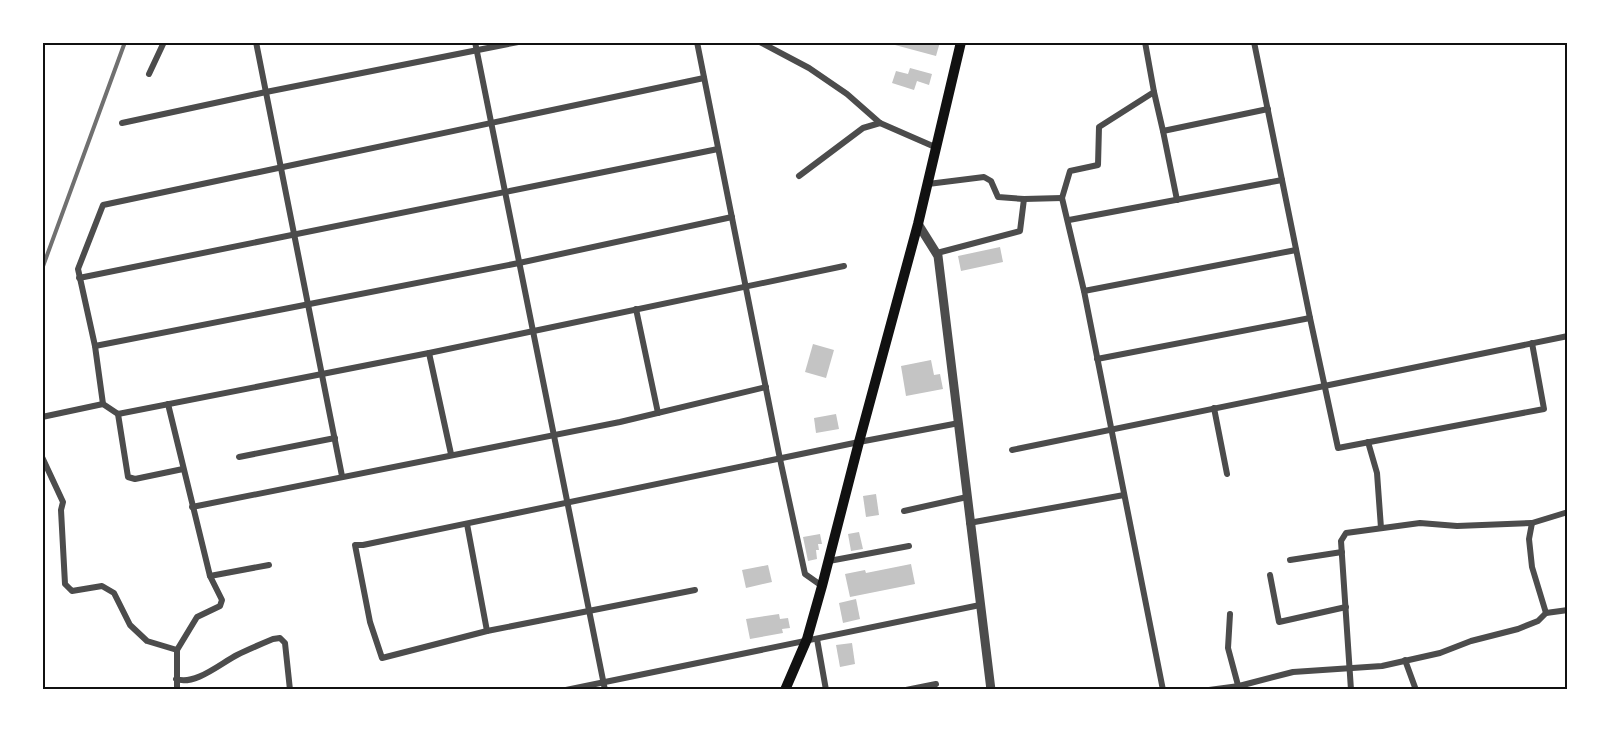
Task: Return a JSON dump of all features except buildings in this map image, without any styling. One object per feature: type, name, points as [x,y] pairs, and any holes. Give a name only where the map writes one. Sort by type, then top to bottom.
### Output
[{"type":"main road","points":[[785,690],[812,639],[822,586],[918,224],[962,42]]},
{"type":"street","points":[[149,74],[164,42]]},
{"type":"street","points":[[256,42],[342,476]]},
{"type":"street","points":[[475,42],[604,687]]},
{"type":"street","points":[[122,123],[518,42]]},
{"type":"street","points":[[697,42],[805,574],[822,586]]},
{"type":"street","points":[[759,42],[809,68],[847,94],[880,123],[935,147]]},
{"type":"street","points":[[1144,42],[1177,200]]},
{"type":"street","points":[[1254,42],[1338,448],[1544,409],[1532,344]]},
{"type":"street","points":[[103,404],[95,346],[78,268],[104,205],[704,78]]},
{"type":"street","points":[[1154,92],[1099,128],[1098,165],[1070,171],[1062,198],[1084,291],[1163,690]]},
{"type":"street","points":[[1163,132],[1268,109]]},
{"type":"street","points":[[799,176],[863,128],[880,123]]},
{"type":"street","points":[[79,278],[718,149]]},
{"type":"street","points":[[927,184],[984,177],[991,181],[998,197],[1062,198]]},
{"type":"street","points":[[1069,220],[1282,180]]},
{"type":"street","points":[[937,254],[1020,231],[1024,199]]},
{"type":"street","points":[[95,346],[519,263],[732,217]]},
{"type":"street","points":[[918,224],[937,254],[992,690]]},
{"type":"street","points":[[1084,291],[1296,250]]},
{"type":"street","points":[[42,417],[103,404],[118,414],[322,372],[429,353],[844,266]]},
{"type":"street","points":[[636,309],[658,413]]},
{"type":"street","points":[[1097,359],[1310,318]]},
{"type":"street","points":[[1012,450],[1568,336]]},
{"type":"street","points":[[429,353],[451,454]]},
{"type":"street","points":[[192,507],[658,413],[766,387]]},
{"type":"street","points":[[168,404],[210,576],[222,600],[220,606],[197,617],[177,650],[177,690]]},
{"type":"street","points":[[1214,408],[1227,474]]},
{"type":"street","points":[[118,414],[128,477],[135,479],[183,469]]},
{"type":"street","points":[[695,590],[487,631],[382,658],[370,622],[355,545],[363,546],[959,423]]},
{"type":"street","points":[[239,457],[335,438]]},
{"type":"street","points":[[1368,442],[1377,473],[1381,528]]},
{"type":"street","points":[[42,457],[63,502],[61,510],[65,584],[72,591],[102,586],[114,592],[130,625],[147,641],[177,650]]},
{"type":"street","points":[[969,522],[1124,495]]},
{"type":"street","points":[[904,511],[967,497]]},
{"type":"street","points":[[1351,690],[1341,541],[1346,533],[1420,523],[1457,526],[1532,523],[1568,512]]},
{"type":"street","points":[[1532,523],[1529,539],[1532,567],[1546,613]]},
{"type":"street","points":[[467,524],[487,631]]},
{"type":"street","points":[[829,561],[909,546]]},
{"type":"street","points":[[1290,560],[1342,552]]},
{"type":"street","points":[[210,576],[269,564]]},
{"type":"street","points":[[1270,575],[1279,622],[1346,607]]},
{"type":"street","points":[[566,690],[604,687],[812,639],[980,605]]},
{"type":"street","points":[[1209,690],[1239,688],[1293,672],[1382,666],[1440,653],[1471,641],[1518,629],[1538,621],[1546,613],[1568,610]]},
{"type":"street","points":[[1230,614],[1228,648],[1239,688]]},
{"type":"street","points":[[176,679],[182,681],[209,672],[236,656],[279,638],[285,643],[290,690]]},
{"type":"street","points":[[812,639],[826,690]]},
{"type":"street","points":[[1406,660],[1416,690]]},
{"type":"street","points":[[906,690],[936,684]]},
{"type":"railway","points":[[42,269],[125,42]]}]
